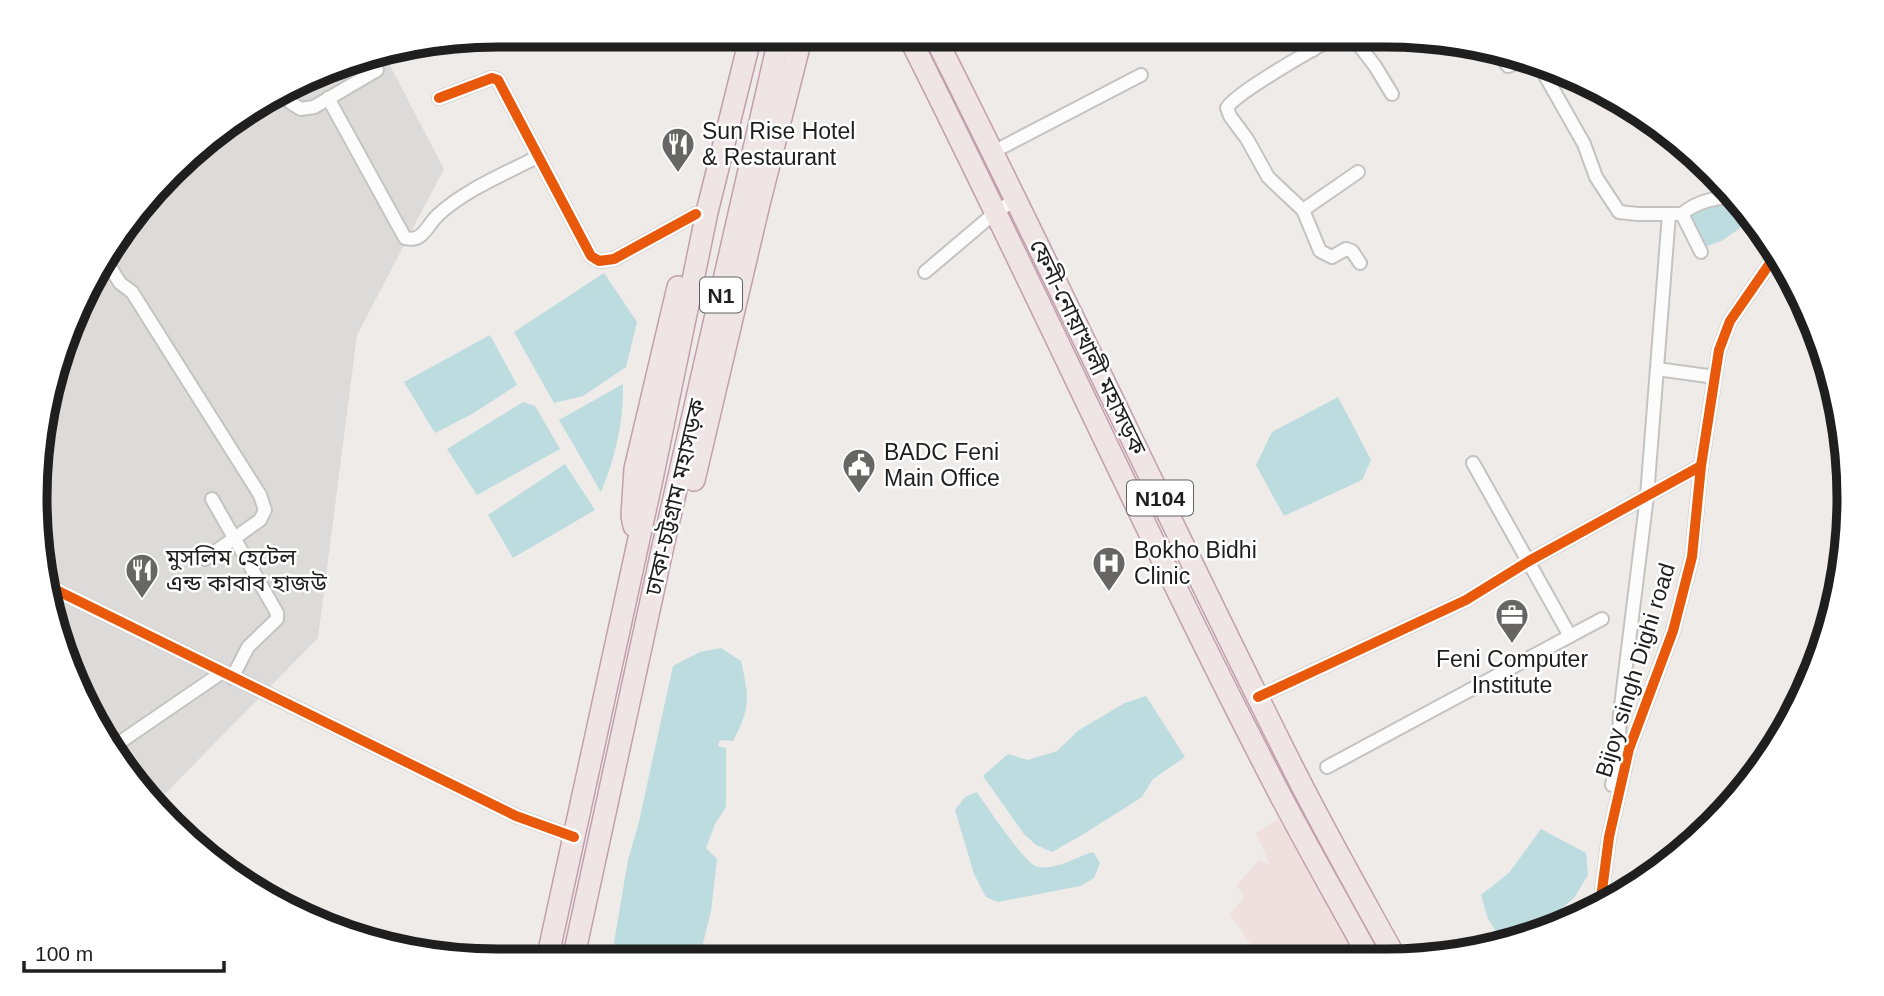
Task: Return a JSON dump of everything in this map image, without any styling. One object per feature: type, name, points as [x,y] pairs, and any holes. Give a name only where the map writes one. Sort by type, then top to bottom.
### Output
[{"type":"highway","points":[[638,546],[632,516],[635,469],[735,47]]},
{"type":"highway","name":"ঢাকা-চট্টগ্রাম মহাসড়ক","points":[[549,949],[708,212],[748,47]]},
{"type":"highway","name":"ঢাকা-চট্টগ্রাম মহাসড়ক","points":[[575,949],[661,555],[777,47]]},
{"type":"highway","points":[[661,555],[674,539],[689,500],[799,47]]},
{"type":"highway","name":"ফেনী-নোয়াখালী মহাসড়ক","points":[[914,47],[997,211],[1275,785],[1365,949]]},
{"type":"highway","name":"ফেনী-নোয়াখালী মহাসড়ক","points":[[940,47],[1017,199],[1298,779],[1391,949]]},
{"type":"street","points":[[1318,47],[1231,102],[1227,108],[1268,177],[1303,210],[1320,251],[1332,257],[1346,249],[1352,251],[1360,262]]},
{"type":"street","points":[[1360,47],[1392,94]]},
{"type":"street","points":[[288,100],[301,109],[314,107],[377,70]]},
{"type":"street","points":[[993,152],[1141,75]]},
{"type":"street","points":[[1545,77],[1584,144],[1601,187],[1619,212],[1676,214],[1721,196]]},
{"type":"street","points":[[439,98],[492,78],[498,80],[590,256],[599,261],[614,259],[695,214]]},
{"type":"street","points":[[328,98],[405,238],[409,240],[425,233],[437,216],[468,193],[539,156]]},
{"type":"street","points":[[1303,210],[1357,172]]},
{"type":"street","points":[[925,272],[997,211],[1017,199]]},
{"type":"street","points":[[1676,214],[1701,252]]},
{"type":"street","points":[[1611,792],[1618,758],[1620,714],[1647,496],[1657,369],[1676,214]]},
{"type":"street","name":"Bijoy singh Dighi road","points":[[1602,893],[1609,837],[1629,748],[1673,631],[1692,557],[1701,466],[1719,350],[1730,321],[1770,263]]},
{"type":"street","points":[[111,268],[120,283],[132,292],[260,495],[265,510],[260,520],[205,559]]},
{"type":"street","points":[[1657,369],[1715,377]]},
{"type":"street","points":[[1473,463],[1570,636]]},
{"type":"street","points":[[1258,697],[1466,600],[1529,561],[1701,466]]},
{"type":"street","points":[[120,743],[227,675],[248,647],[277,619],[212,499]]},
{"type":"street","points":[[57,591],[516,816],[574,837]]},
{"type":"street","points":[[1327,767],[1602,619]]},
{"type":"shaded area","points":[[388,61],[444,169],[357,335],[318,638],[161,798],[140,772],[108,723],[71,643],[56,586],[48,527],[51,439],[71,353],[94,299],[123,248],[159,201],[201,159],[248,123],[326,82]]},
{"type":"shaded area","points":[[1278,819],[1316,881],[1352,949],[1254,949],[1230,914],[1244,897],[1237,885],[1259,860],[1270,865],[1256,833]]},
{"type":"water","points":[[1717,205],[1729,206],[1741,220],[1740,228],[1723,240],[1705,247],[1689,216]]},
{"type":"water","points":[[604,273],[637,322],[626,367],[583,396],[554,403],[514,332]]},
{"type":"water","points":[[490,335],[517,385],[472,414],[435,433],[404,382]]},
{"type":"water","points":[[623,384],[618,439],[601,492],[559,420]]},
{"type":"water","points":[[1338,397],[1371,460],[1362,480],[1284,516],[1256,465],[1272,432]]},
{"type":"water","points":[[523,402],[535,406],[560,449],[477,495],[447,449]]},
{"type":"water","points":[[565,464],[595,510],[513,558],[488,515]]},
{"type":"water","points":[[721,648],[741,661],[747,702],[733,741],[720,740],[718,746],[726,748],[726,807],[715,824],[706,848],[717,859],[711,911],[702,949],[613,949],[628,860],[673,666],[700,652]]},
{"type":"water","points":[[1146,696],[1185,757],[1153,779],[1142,797],[1082,835],[1052,852],[1036,845],[1024,834],[983,776],[1008,754],[1028,760],[1057,751],[1079,730],[1125,703]]},
{"type":"water","points":[[977,792],[1014,844],[1035,866],[1057,866],[1093,852],[1100,863],[1094,878],[1080,886],[998,902],[986,897],[974,874],[955,810],[965,797]]},
{"type":"water","points":[[1541,829],[1586,853],[1588,875],[1574,898],[1551,917],[1498,934],[1488,919],[1481,895],[1509,873]]},
{"type":"cycle path","points":[[439,98],[492,78],[498,80],[591,256],[599,261],[614,259],[696,214]]},
{"type":"cycle path","points":[[1602,893],[1609,837],[1629,749],[1673,631],[1692,557],[1701,466],[1719,350],[1730,321],[1770,263]]},
{"type":"cycle path","points":[[1258,697],[1466,600],[1529,561],[1701,466]]},
{"type":"cycle path","points":[[57,590],[516,816],[574,837]]},
{"type":"place","name":"Sun Rise Hotel & Restaurant","points":[[678,174]]},
{"type":"place","name":"BADC Feni Main Office","points":[[859,495]]},
{"type":"place","name":"Bokho Bidhi Clinic","points":[[1109,593]]},
{"type":"place","name":"মুসলিম হেটেল এন্ড কাবাব হাজউ","points":[[142,600]]},
{"type":"place","name":"Feni Computer Institute","points":[[1512,645]]}]
